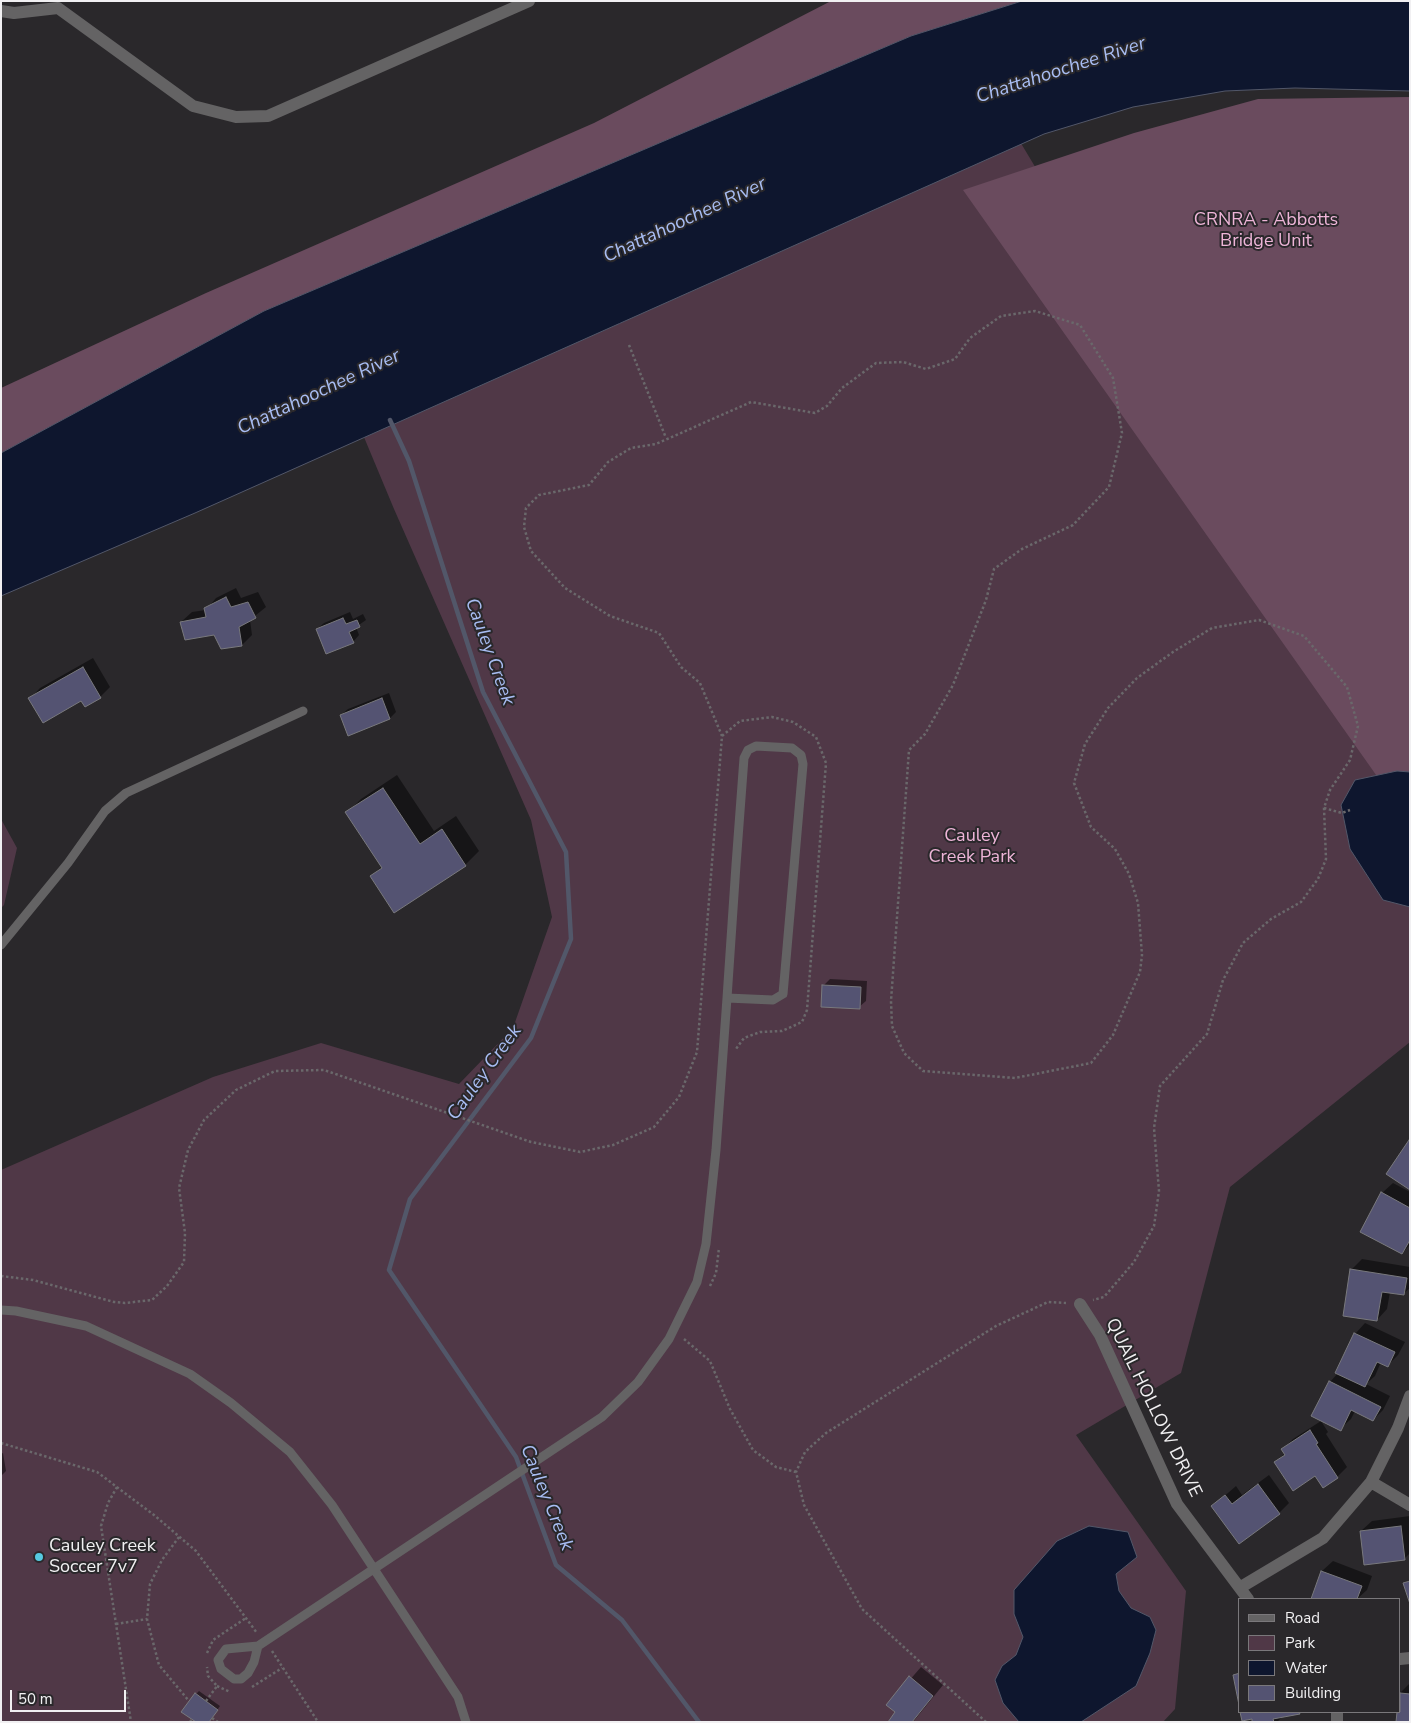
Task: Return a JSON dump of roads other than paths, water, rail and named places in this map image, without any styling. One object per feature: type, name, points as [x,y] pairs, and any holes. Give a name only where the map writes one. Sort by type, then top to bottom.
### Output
[{"type":"street","points":[[1,11],[14,13],[58,5],[193,106],[236,117],[268,116],[529,1]]},
{"type":"street","name":"QUAIL HOLLOW DRIVE","points":[[1080,1304],[1100,1335],[1177,1504],[1247,1598]]},
{"type":"street","points":[[1241,1587],[1322,1538],[1371,1482],[1398,1428],[1410,1396]]},
{"type":"street","points":[[1371,1482],[1410,1505]]},
{"type":"lane","points":[[1,945],[68,863],[105,811],[126,793],[303,711]]},
{"type":"lane","points":[[262,1644],[254,1662],[241,1679],[234,1679],[221,1669],[218,1660],[226,1649],[262,1644],[602,1418],[638,1382],[669,1339],[697,1282],[706,1244],[716,1150],[744,758],[748,750],[756,746],[792,748],[800,755],[803,764],[783,994],[773,1000],[727,998]]},
{"type":"lane","points":[[1,1310],[16,1311],[86,1326],[190,1374],[231,1403],[290,1452],[332,1504],[458,1698],[466,1722]]},
{"type":"water","name":"Chattahoochee River","points":[[1022,1],[1410,1],[1410,91],[1295,88],[1225,91],[1133,107],[1044,134],[195,513],[1,596],[1,453],[264,311],[911,36]]},
{"type":"water","points":[[1397,771],[1410,772],[1410,907],[1383,900],[1350,849],[1341,805],[1355,780]]},
{"type":"water","points":[[1089,1526],[1128,1532],[1137,1557],[1116,1574],[1119,1591],[1131,1608],[1150,1617],[1156,1630],[1150,1653],[1136,1686],[1081,1722],[1019,1722],[1003,1703],[995,1680],[1002,1666],[1016,1655],[1023,1637],[1014,1614],[1014,1590],[1057,1541]]},
{"type":"waterway","name":"Cauley Creek","points":[[390,420],[409,461],[483,692],[566,852],[571,939],[531,1038],[410,1199],[389,1270],[516,1457],[556,1565],[622,1620],[699,1722]]},
{"type":"place","name":"Cauley Creek Soccer 7v7","points":[[39,1557]]},
{"type":"park label","name":"CRNRA - Abbotts Bridge Unit","points":[[1266,231]]},
{"type":"park label","name":"Cauley Creek Park","points":[[972,848]]}]
